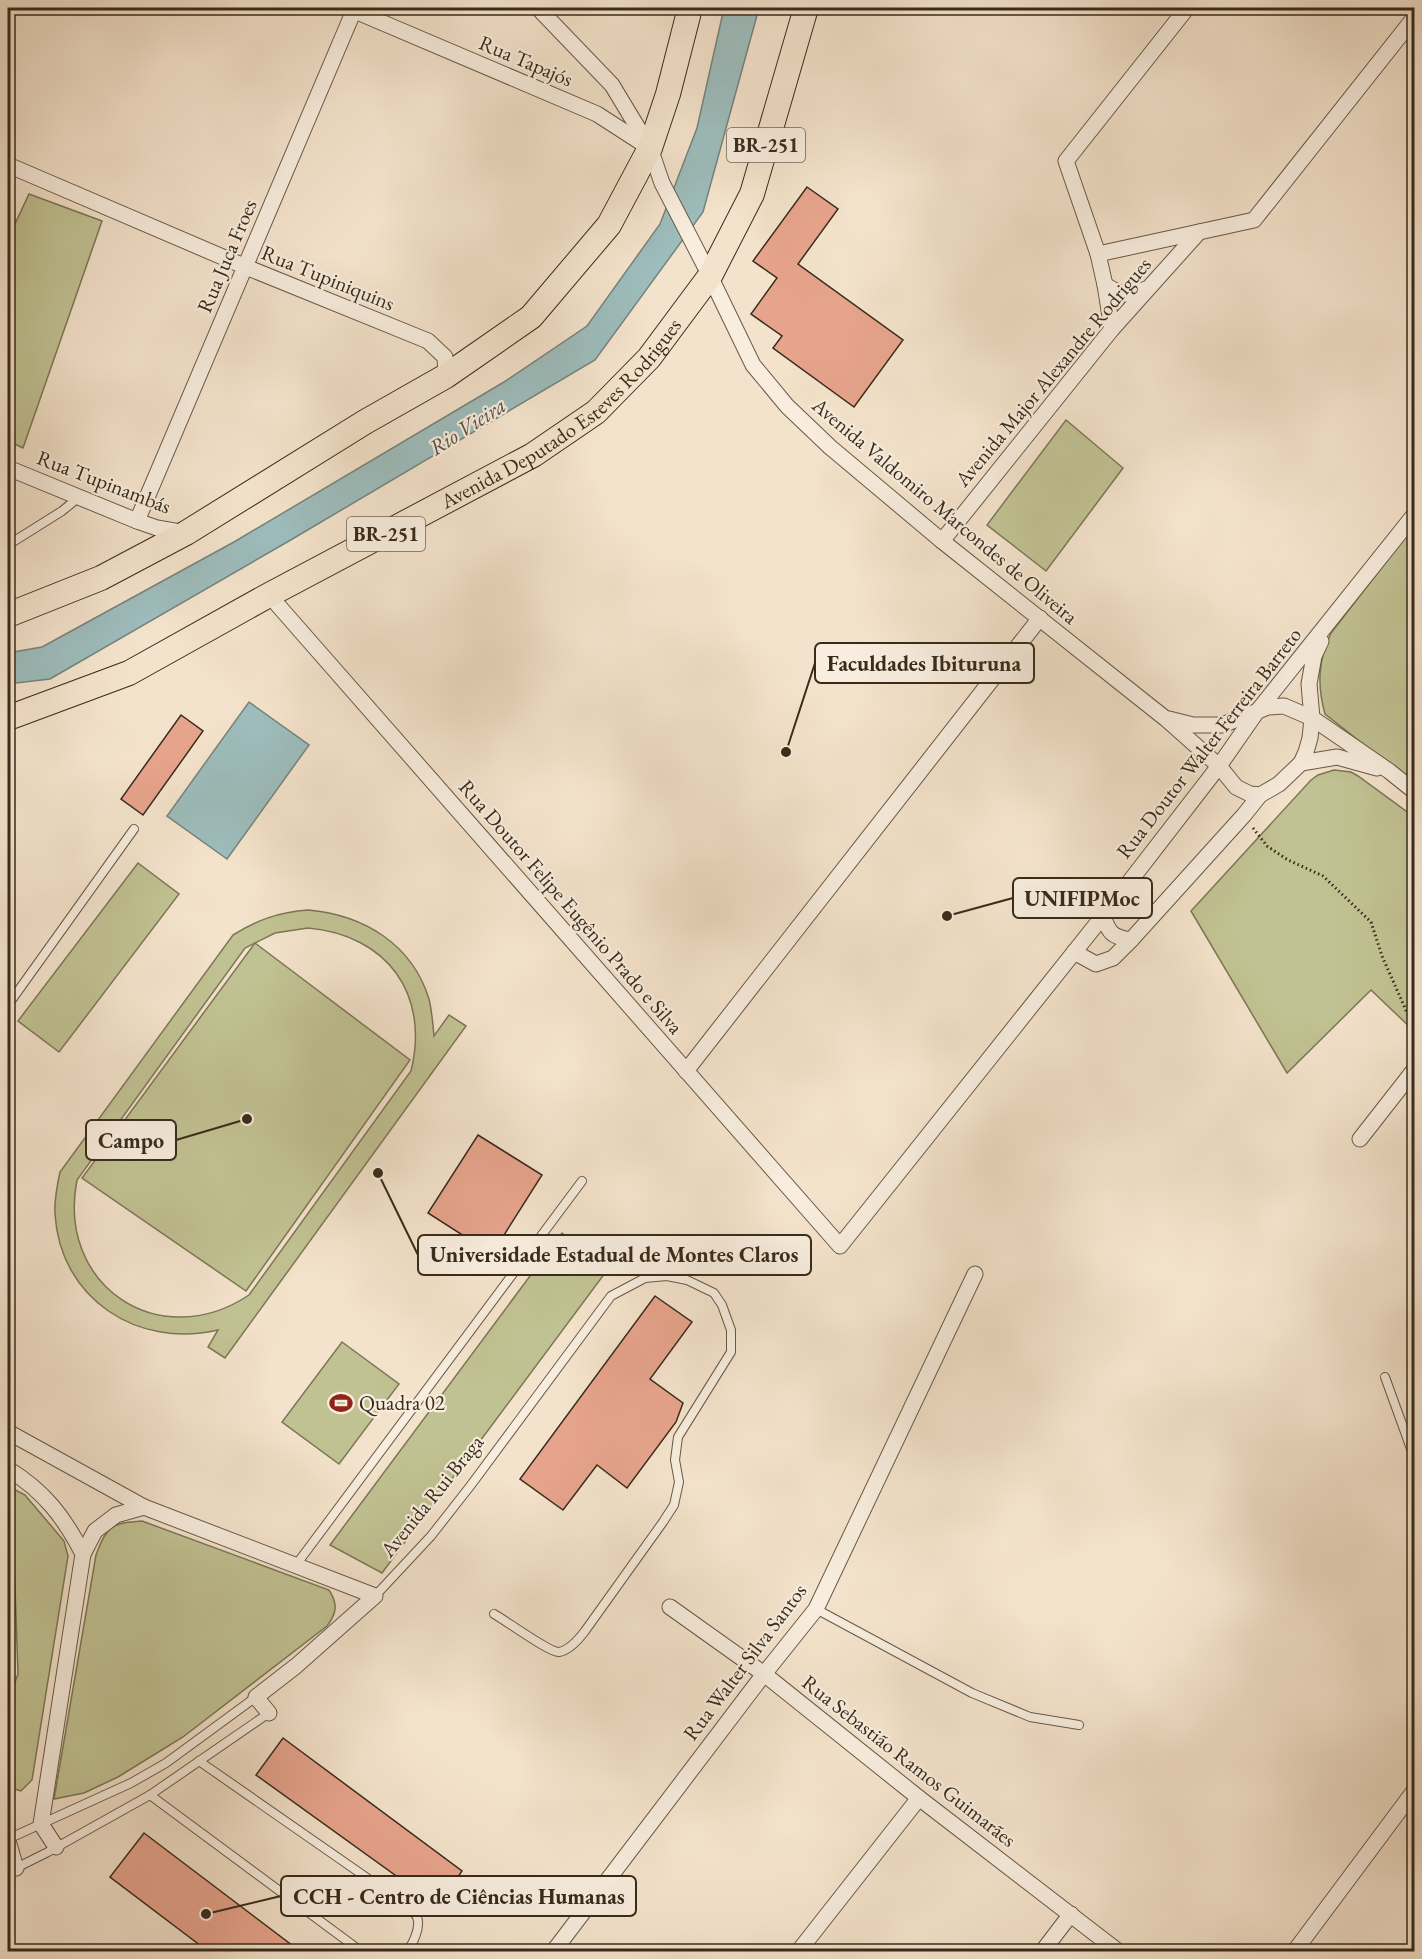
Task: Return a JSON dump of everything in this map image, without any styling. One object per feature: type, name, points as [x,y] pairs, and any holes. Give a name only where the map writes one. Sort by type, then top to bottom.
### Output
[{"type":"main road","points":[[8,615],[101,578],[186,533],[365,422],[446,376],[531,317],[609,225],[650,148],[668,94],[690,8]]},
{"type":"main road","name":"Avenida Deputado Esteves Rodrigues","points":[[8,718],[129,673],[269,595],[533,455],[596,412],[649,358],[710,276],[752,194],[806,8]]},
{"type":"street","name":"Rua Tapajós","points":[[352,8],[597,114],[650,148]]},
{"type":"street","name":"Rua Juca Froes","points":[[138,521],[246,267],[352,8]]},
{"type":"street","name":"Avenida Valdomiro Marcondes de Oliveira","points":[[538,8],[612,85],[650,148],[662,183],[753,365],[787,406],[830,447],[942,541],[1166,719],[1219,766]]},
{"type":"street","points":[[1112,329],[1098,254],[1066,161],[1187,8]]},
{"type":"street","name":"Avenida Major Alexandre Rodrigues","points":[[1098,254],[1254,220],[1414,18]]},
{"type":"street","name":"Rua Tupiniquins","points":[[8,165],[246,267],[428,341],[445,357],[446,376]]},
{"type":"street","name":"Avenida Major Alexandre Rodrigues","points":[[942,541],[1112,329],[1199,232]]},
{"type":"street","points":[[1105,285],[1124,295],[1132,295],[1147,289]]},
{"type":"street","name":"Rua Tupinambás","points":[[8,468],[157,528],[186,533]]},
{"type":"street","name":"Rua Doutor Walter Ferreira Barreto","points":[[840,1246],[1103,916],[1219,766],[1256,713],[1414,515]]},
{"type":"street","name":"Rua Doutor Felipe Eugênio Prado e Silva","points":[[269,595],[840,1246]]},
{"type":"street","name":"Rua Doutor Walter Ferreira Barreto","points":[[1074,952],[1096,964],[1113,958],[1244,816],[1260,795],[1279,784],[1301,763],[1310,738],[1312,718],[1309,684],[1314,656],[1334,616]]},
{"type":"street","points":[[686,1071],[1040,618]]},
{"type":"street","name":"Avenida Valdomiro Marcondes de Oliveira","points":[[1166,719],[1193,725],[1222,725],[1268,707],[1284,706],[1312,718],[1389,771],[1414,792]]},
{"type":"street","name":"Avenida Valdomiro Marcondes de Oliveira","points":[[1301,763],[1336,758],[1389,771]]},
{"type":"street","points":[[1219,766],[1236,787],[1250,794],[1260,795]]},
{"type":"street","points":[[1103,916],[1107,929],[1114,935],[1131,940]]},
{"type":"street","points":[[1360,1139],[1414,1070]]},
{"type":"street","name":"Rua Walter Silva Santos","points":[[553,1952],[816,1609],[975,1274]]},
{"type":"street","points":[[8,1432],[144,1507],[375,1596]]},
{"type":"street","points":[[8,1469],[51,1502],[70,1529],[83,1554]]},
{"type":"street","points":[[56,1847],[41,1824],[83,1554],[95,1531],[116,1515],[144,1507]]},
{"type":"street","name":"Avenida Rui Braga","points":[[256,1697],[296,1666],[375,1596]]},
{"type":"street","name":"Rua Sebastião Ramos Guimarães","points":[[670,1607],[764,1674],[919,1798],[1119,1952]]},
{"type":"street","points":[[256,1697],[269,1713]]},
{"type":"street","points":[[1294,1952],[1414,1791]]},
{"type":"street","points":[[798,1952],[919,1798]]},
{"type":"street","points":[[8,1840],[12,1870]]},
{"type":"street","points":[[1042,1952],[1071,1914]]},
{"type":"lane","points":[[8,545],[62,511],[79,497]]},
{"type":"lane","points":[[8,1005],[134,830]]},
{"type":"lane","points":[[296,1565],[582,1181]]},
{"type":"lane","name":"Avenida Rui Braga","points":[[375,1596],[431,1536],[611,1296],[645,1278],[667,1276],[687,1280],[714,1293],[722,1305],[731,1330],[731,1352],[678,1437],[675,1460],[679,1482],[674,1505],[597,1616],[574,1644],[560,1652],[547,1649],[531,1636],[494,1614]]},
{"type":"lane","points":[[1384,1377],[1414,1457]]},
{"type":"lane","points":[[816,1609],[972,1694],[1030,1717],[1078,1725]]},
{"type":"lane","name":"Avenida Rui Braga","points":[[8,1840],[131,1783],[166,1762],[256,1697]]},
{"type":"lane","points":[[12,1870],[150,1795],[269,1713]]},
{"type":"lane","points":[[199,1761],[406,1905],[417,1917],[417,1930],[406,1952]]},
{"type":"lane","points":[[150,1795],[362,1952]]},
{"type":"path","points":[[1244,816],[1267,846],[1288,860],[1323,876],[1371,922],[1382,956],[1409,1017],[1414,1022]]},
{"type":"green space","points":[[29,194],[102,221],[23,448],[8,441],[8,239]]},
{"type":"green space","points":[[1066,420],[1123,468],[1046,571],[987,525]]},
{"type":"green space","points":[[1414,526],[1414,784],[1325,714],[1320,673],[1323,653],[1331,633]]},
{"type":"green space","points":[[1334,770],[1351,772],[1358,776],[1414,817],[1414,1031],[1371,990],[1287,1073],[1191,911],[1311,780]]},
{"type":"green space","points":[[138,863],[179,894],[59,1052],[18,1021]]},
{"type":"green space","points":[[308,910],[348,918],[383,936],[398,948],[411,963],[429,999],[434,1036],[449,1015],[466,1026],[225,1358],[208,1347],[218,1330],[188,1334],[159,1332],[133,1324],[108,1311],[88,1293],[71,1271],[60,1244],[55,1214],[57,1188],[60,1172],[233,935],[269,918]],"holes":[[[308,928],[336,933],[360,942],[380,956],[396,973],[408,994],[414,1017],[415,1043],[411,1071],[249,1295],[215,1312],[181,1317],[149,1313],[121,1299],[98,1278],[82,1251],[75,1218],[77,1180],[245,948],[275,933]]]},
{"type":"green space","points":[[255,943],[410,1060],[246,1291],[82,1178]]},
{"type":"green space","points":[[562,1233],[608,1269],[382,1573],[330,1545]]},
{"type":"green space","name":"Quadra 02","points":[[342,1342],[399,1384],[339,1464],[282,1422]]},
{"type":"green space","points":[[8,1486],[25,1495],[64,1541],[68,1556],[32,1780],[21,1791],[8,1787],[8,1702],[18,1674],[14,1558],[8,1552]]},
{"type":"green space","points":[[142,1521],[329,1590],[335,1604],[333,1617],[327,1626],[183,1737],[118,1777],[84,1793],[54,1799],[96,1555],[103,1538],[112,1528],[123,1523]]},
{"type":"water","name":"Rio Vieira","points":[[724,8],[759,8],[703,212],[595,360],[50,679],[8,684],[8,653],[42,647],[234,542],[504,382],[587,326],[660,224],[697,128]]},
{"type":"water","points":[[249,702],[309,745],[227,859],[167,816]]},
{"type":"building","points":[[807,187],[838,209],[798,264],[903,340],[854,407],[773,348],[782,336],[751,314],[777,278],[753,261]]},
{"type":"building","points":[[181,715],[203,731],[143,815],[121,799]]},
{"type":"building","points":[[478,1135],[542,1175],[492,1254],[428,1213]]},
{"type":"building","points":[[655,1296],[692,1322],[650,1379],[683,1403],[676,1422],[627,1488],[597,1465],[563,1510],[520,1479]]},
{"type":"building","points":[[283,1738],[462,1871],[438,1906],[256,1775]]},
{"type":"building","points":[[144,1833],[301,1952],[209,1952],[110,1877]]},
{"type":"place","name":"Faculdades Ibituruna","points":[[786,752]]},
{"type":"place","name":"UNIFIPMoc","points":[[947,916]]},
{"type":"place","name":"Campo","points":[[247,1119]]},
{"type":"place","name":"Universidade Estadual de Montes Claros","points":[[378,1173]]},
{"type":"place","name":"Quadra 02","points":[[341,1403]]},
{"type":"place","name":"CCH - Centro de Ciências Humanas","points":[[206,1914]]}]
